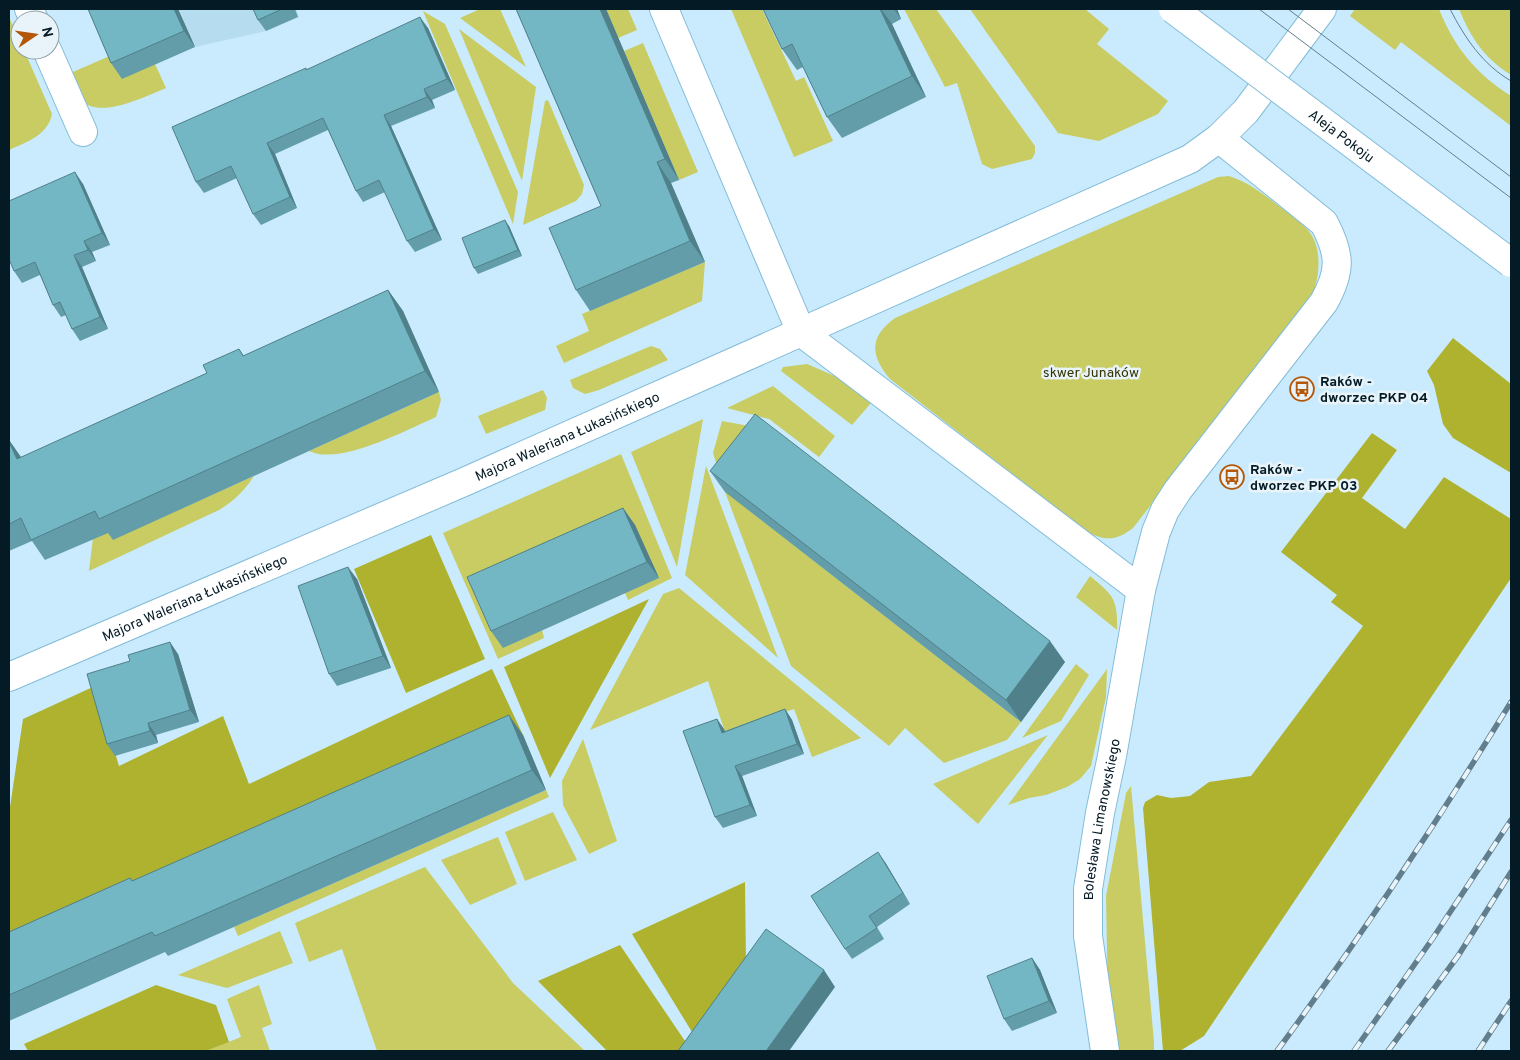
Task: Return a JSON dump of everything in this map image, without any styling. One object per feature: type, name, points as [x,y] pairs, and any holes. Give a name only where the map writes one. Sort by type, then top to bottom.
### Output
[{"type":"street","points":[[664,9],[801,332],[1141,590],[1149,555],[1165,510],[1178,490],[1324,302],[1334,284],[1337,262],[1334,242],[1324,223],[1219,138]]},
{"type":"street","name":"Aleja Pokoju","points":[[1173,9],[1511,263]]},
{"type":"street","points":[[801,332],[1190,159],[1219,138],[1246,111],[1322,9]]},
{"type":"street","points":[[51,60],[83,132]]},
{"type":"street","name":"Majora Waleriana Łukasińskiego","points":[[9,677],[464,482],[801,332]]},
{"type":"street","name":"Bolesława Limanowskiego","points":[[1105,1051],[1088,936],[1088,889],[1141,590]]},
{"type":"shaded area","points":[[92,9],[296,9],[299,17],[266,31],[195,47],[122,79]]},
{"type":"shaded area","points":[[1453,338],[1511,384],[1511,473],[1453,438],[1443,424],[1434,385],[1427,371]]},
{"type":"shaded area","points":[[1372,433],[1397,450],[1362,498],[1405,529],[1444,477],[1511,519],[1511,578],[1204,1036],[1180,1051],[1163,1051],[1143,808],[1145,802],[1157,795],[1171,798],[1190,796],[1209,782],[1251,776],[1363,626],[1331,602],[1337,595],[1281,552]]},
{"type":"shaded area","points":[[431,535],[485,659],[406,693],[354,569]]},
{"type":"shaded area","points":[[649,599],[550,778],[504,667]]},
{"type":"shaded area","points":[[492,669],[523,735],[9,958],[9,814],[23,719],[95,686],[119,766],[223,716],[249,784]]},
{"type":"shaded area","points":[[745,882],[746,966],[692,1032],[632,934]]},
{"type":"shaded area","points":[[620,945],[687,1044],[683,1051],[607,1051],[538,981]]},
{"type":"shaded area","points":[[156,985],[216,1005],[229,1042],[206,1051],[28,1051],[24,1044]]},
{"type":"green space","points":[[480,9],[500,9],[526,67],[460,18]]},
{"type":"green space","points":[[606,9],[628,9],[637,30],[618,38]]},
{"type":"green space","points":[[731,9],[762,9],[796,81],[804,77],[833,141],[794,157]]},
{"type":"green space","points":[[904,9],[936,9],[1035,146],[1035,153],[1032,159],[992,169],[982,164],[957,83],[945,87]]},
{"type":"green space","points":[[970,9],[1085,9],[1109,29],[1097,44],[1168,101],[1158,114],[1099,141],[1058,133]]},
{"type":"green space","points":[[1355,9],[1439,9],[1452,36],[1468,59],[1498,88],[1511,96],[1511,126],[1401,42],[1395,50],[1350,16]]},
{"type":"green space","points":[[1459,9],[1511,9],[1511,75],[1493,62],[1479,46],[1468,29]]},
{"type":"green space","points":[[423,11],[445,24],[518,192],[513,224]]},
{"type":"green space","points":[[9,17],[10,60],[28,60],[52,114],[50,121],[41,133],[9,150]]},
{"type":"green space","points":[[459,29],[536,87],[522,181]]},
{"type":"green space","points":[[643,43],[698,172],[679,180],[624,51]]},
{"type":"green space","points":[[112,55],[155,64],[166,88],[122,105],[98,108],[88,105],[80,99],[66,75]]},
{"type":"green space","points":[[548,100],[584,185],[582,194],[576,201],[523,225],[545,101]]},
{"type":"green space","name":"skwer Junaków","points":[[1229,176],[1248,184],[1264,195],[1298,221],[1311,234],[1318,252],[1317,281],[1311,299],[1133,528],[1121,535],[1105,538],[1087,532],[890,379],[883,370],[875,347],[880,332],[895,318],[1218,177]]},
{"type":"green space","points":[[705,262],[702,301],[564,363],[556,346],[589,331],[582,314]]},
{"type":"green space","points":[[651,346],[660,349],[668,360],[599,390],[585,394],[573,388],[570,380]]},
{"type":"green space","points":[[807,364],[837,377],[871,403],[852,425],[781,371],[783,367]]},
{"type":"green space","points":[[773,386],[835,436],[819,457],[769,419],[727,408]]},
{"type":"green space","points":[[543,390],[547,398],[545,410],[486,434],[478,416]]},
{"type":"green space","points":[[439,392],[441,400],[436,417],[408,430],[373,444],[338,454],[322,454],[309,451]]},
{"type":"green space","points":[[703,419],[677,567],[631,452]]},
{"type":"green space","points":[[722,421],[760,428],[746,508],[1021,722],[1007,740],[944,763],[905,728],[889,746],[791,666],[725,492],[713,453]]},
{"type":"green space","points":[[621,454],[672,578],[628,600],[625,593],[542,630],[544,638],[498,659],[443,533]]},
{"type":"green space","points":[[77,460],[113,539],[254,476],[238,495],[219,510],[89,571],[93,538]]},
{"type":"green space","points":[[706,466],[778,658],[685,575]]},
{"type":"green space","points":[[1090,576],[1109,593],[1115,604],[1117,630],[1076,597]]},
{"type":"green space","points":[[679,588],[861,738],[812,757],[794,709],[725,732],[708,681],[590,730],[663,594]]},
{"type":"green space","points":[[1076,664],[1089,675],[1061,721],[1022,738]]},
{"type":"green space","points":[[1107,669],[1106,697],[1091,766],[1080,779],[1067,787],[1046,795],[1008,805]]},
{"type":"green space","points":[[1048,735],[978,824],[933,784]]},
{"type":"green space","points":[[583,739],[617,841],[589,854],[563,805],[562,781]]},
{"type":"green space","points":[[1131,786],[1154,1051],[1115,1051],[1108,1007],[1106,896],[1126,793]]},
{"type":"green space","points":[[546,790],[549,797],[238,936],[234,927]]},
{"type":"green space","points":[[553,812],[577,860],[525,881],[505,832]]},
{"type":"green space","points":[[498,837],[517,884],[470,905],[441,860]]},
{"type":"green space","points":[[425,867],[513,983],[585,1051],[377,1051],[342,949],[309,962],[295,923]]},
{"type":"green space","points":[[280,931],[293,963],[227,988],[178,975]]},
{"type":"green space","points":[[259,985],[272,1024],[262,1028],[270,1051],[206,1051],[241,1037],[227,999]]},
{"type":"building","points":[[88,9],[174,9],[184,31],[111,63]]},
{"type":"building","points":[[253,9],[282,9],[258,20]]},
{"type":"building","points":[[516,9],[600,9],[665,159],[657,162],[690,241],[576,290],[549,228],[601,206]]},
{"type":"building","points":[[763,9],[880,9],[912,76],[827,117],[792,44],[782,49]]},
{"type":"building","points":[[420,17],[447,79],[424,89],[427,97],[384,115],[434,229],[407,241],[379,180],[356,191],[323,118],[267,143],[290,197],[253,214],[231,166],[196,182],[172,127],[306,68],[306,70]]},
{"type":"building","points":[[75,172],[102,233],[84,241],[88,250],[74,255],[100,317],[72,329],[60,302],[53,305],[35,262],[14,271],[9,259],[9,201]]},
{"type":"building","points":[[505,220],[518,250],[474,268],[462,238]]},
{"type":"building","points":[[388,290],[425,371],[99,519],[95,511],[31,540],[21,518],[9,524],[9,442],[17,459],[207,373],[203,365],[239,349],[243,356]]},
{"type":"building","points":[[755,414],[1050,641],[1006,700],[710,471]]},
{"type":"building","points":[[623,508],[647,562],[491,631],[467,577]]},
{"type":"building","points":[[348,567],[383,656],[329,674],[298,586]]},
{"type":"building","points":[[170,642],[190,710],[148,723],[150,731],[107,744],[87,674],[130,661],[128,655]]},
{"type":"building","points":[[785,709],[797,744],[735,766],[750,805],[715,817],[683,731],[717,719],[722,733]]},
{"type":"building","points":[[509,715],[532,770],[155,936],[152,932],[9,995],[9,932],[130,878],[132,881]]},
{"type":"building","points":[[878,852],[903,893],[869,916],[877,928],[845,949],[811,896]]},
{"type":"building","points":[[766,929],[824,970],[766,1051],[678,1051]]},
{"type":"building","points":[[1032,958],[1049,1001],[1004,1019],[987,976]]},
{"type":"tram line","points":[[1259,9],[1511,198]]},
{"type":"tram line","points":[[1288,9],[1511,177]]},
{"type":"tram line","points":[[1450,9],[1475,50],[1491,67],[1511,81]]},
{"type":"railway","points":[[1277,1051],[1398,879],[1511,702]]},
{"type":"railway","points":[[1354,1051],[1433,938],[1511,820]]},
{"type":"railway","points":[[1388,1051],[1458,956],[1511,872]]},
{"type":"railway","points":[[1478,1051],[1511,1001]]},
{"type":"place","name":"Raków - dworzec PKP 04","points":[[1302,389]]},
{"type":"place","name":"Raków - dworzec PKP 03","points":[[1232,477]]}]
